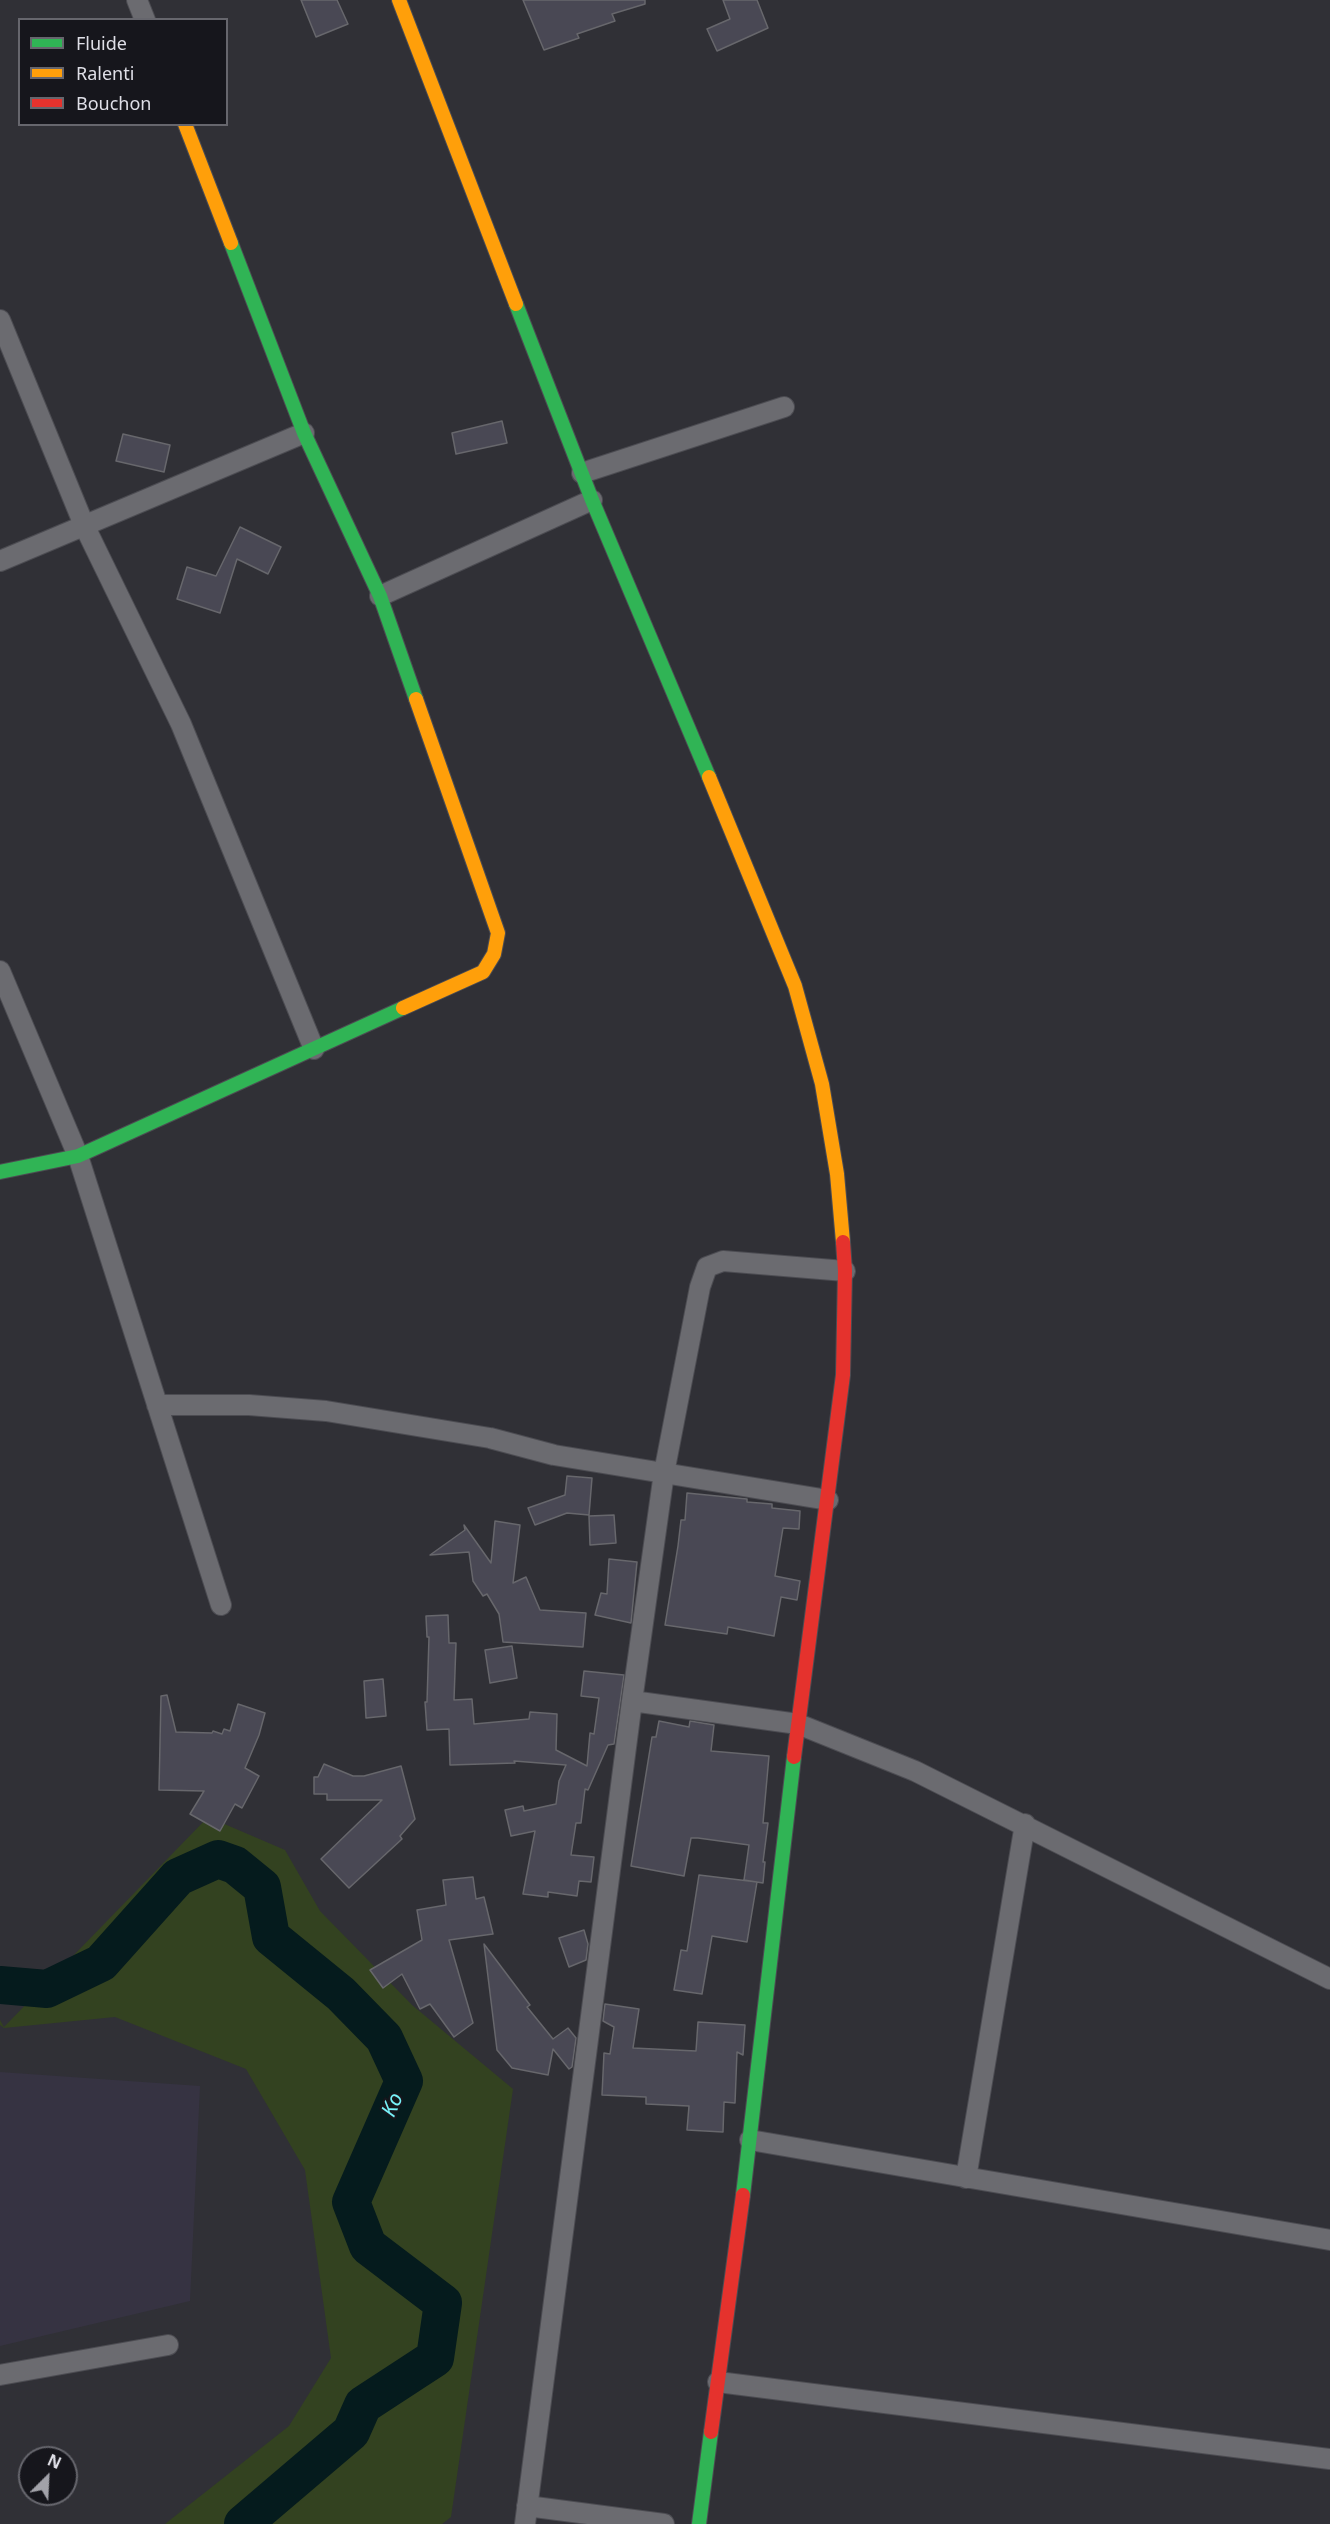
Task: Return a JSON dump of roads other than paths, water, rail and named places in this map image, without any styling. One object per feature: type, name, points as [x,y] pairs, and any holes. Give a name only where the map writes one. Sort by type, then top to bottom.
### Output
[{"type":"main road","points":[[399,0],[592,500],[747,866],[795,986],[822,1084],[837,1174],[845,1271],[843,1375],[798,1724],[750,2140],[699,2524]]},
{"type":"main road","points":[[0,1172],[78,1156],[483,972],[494,954],[498,933],[380,596],[304,433],[186,126]]},
{"type":"street","points":[[137,0],[144,18]]},
{"type":"street","points":[[0,320],[84,525],[181,724],[314,1049]]},
{"type":"street","points":[[582,473],[784,407]]},
{"type":"street","points":[[0,561],[304,433]]},
{"type":"street","points":[[380,596],[592,500]]},
{"type":"street","points":[[0,971],[78,1156],[221,1605]]},
{"type":"street","points":[[664,2524],[526,2515],[664,1473],[700,1287],[707,1267],[723,1261],[845,1271]]},
{"type":"street","points":[[157,1404],[249,1405],[326,1411],[490,1438],[554,1455],[828,1500]]},
{"type":"street","points":[[632,1701],[798,1724],[915,1771],[1025,1824],[1330,1979]]},
{"type":"street","points":[[966,2178],[1025,1824]]},
{"type":"street","points":[[750,2140],[1330,2240]]},
{"type":"street","points":[[0,2375],[168,2344]]},
{"type":"street","points":[[718,2382],[1330,2459]]},
{"type":"waterway","name":"Ko","points":[[0,1985],[47,1989],[101,1963],[178,1877],[218,1859],[235,1865],[262,1887],[271,1937],[341,1994],[384,2038],[404,2081],[351,2202],[368,2246],[443,2303],[435,2358],[363,2405],[351,2432],[243,2524]]}]
